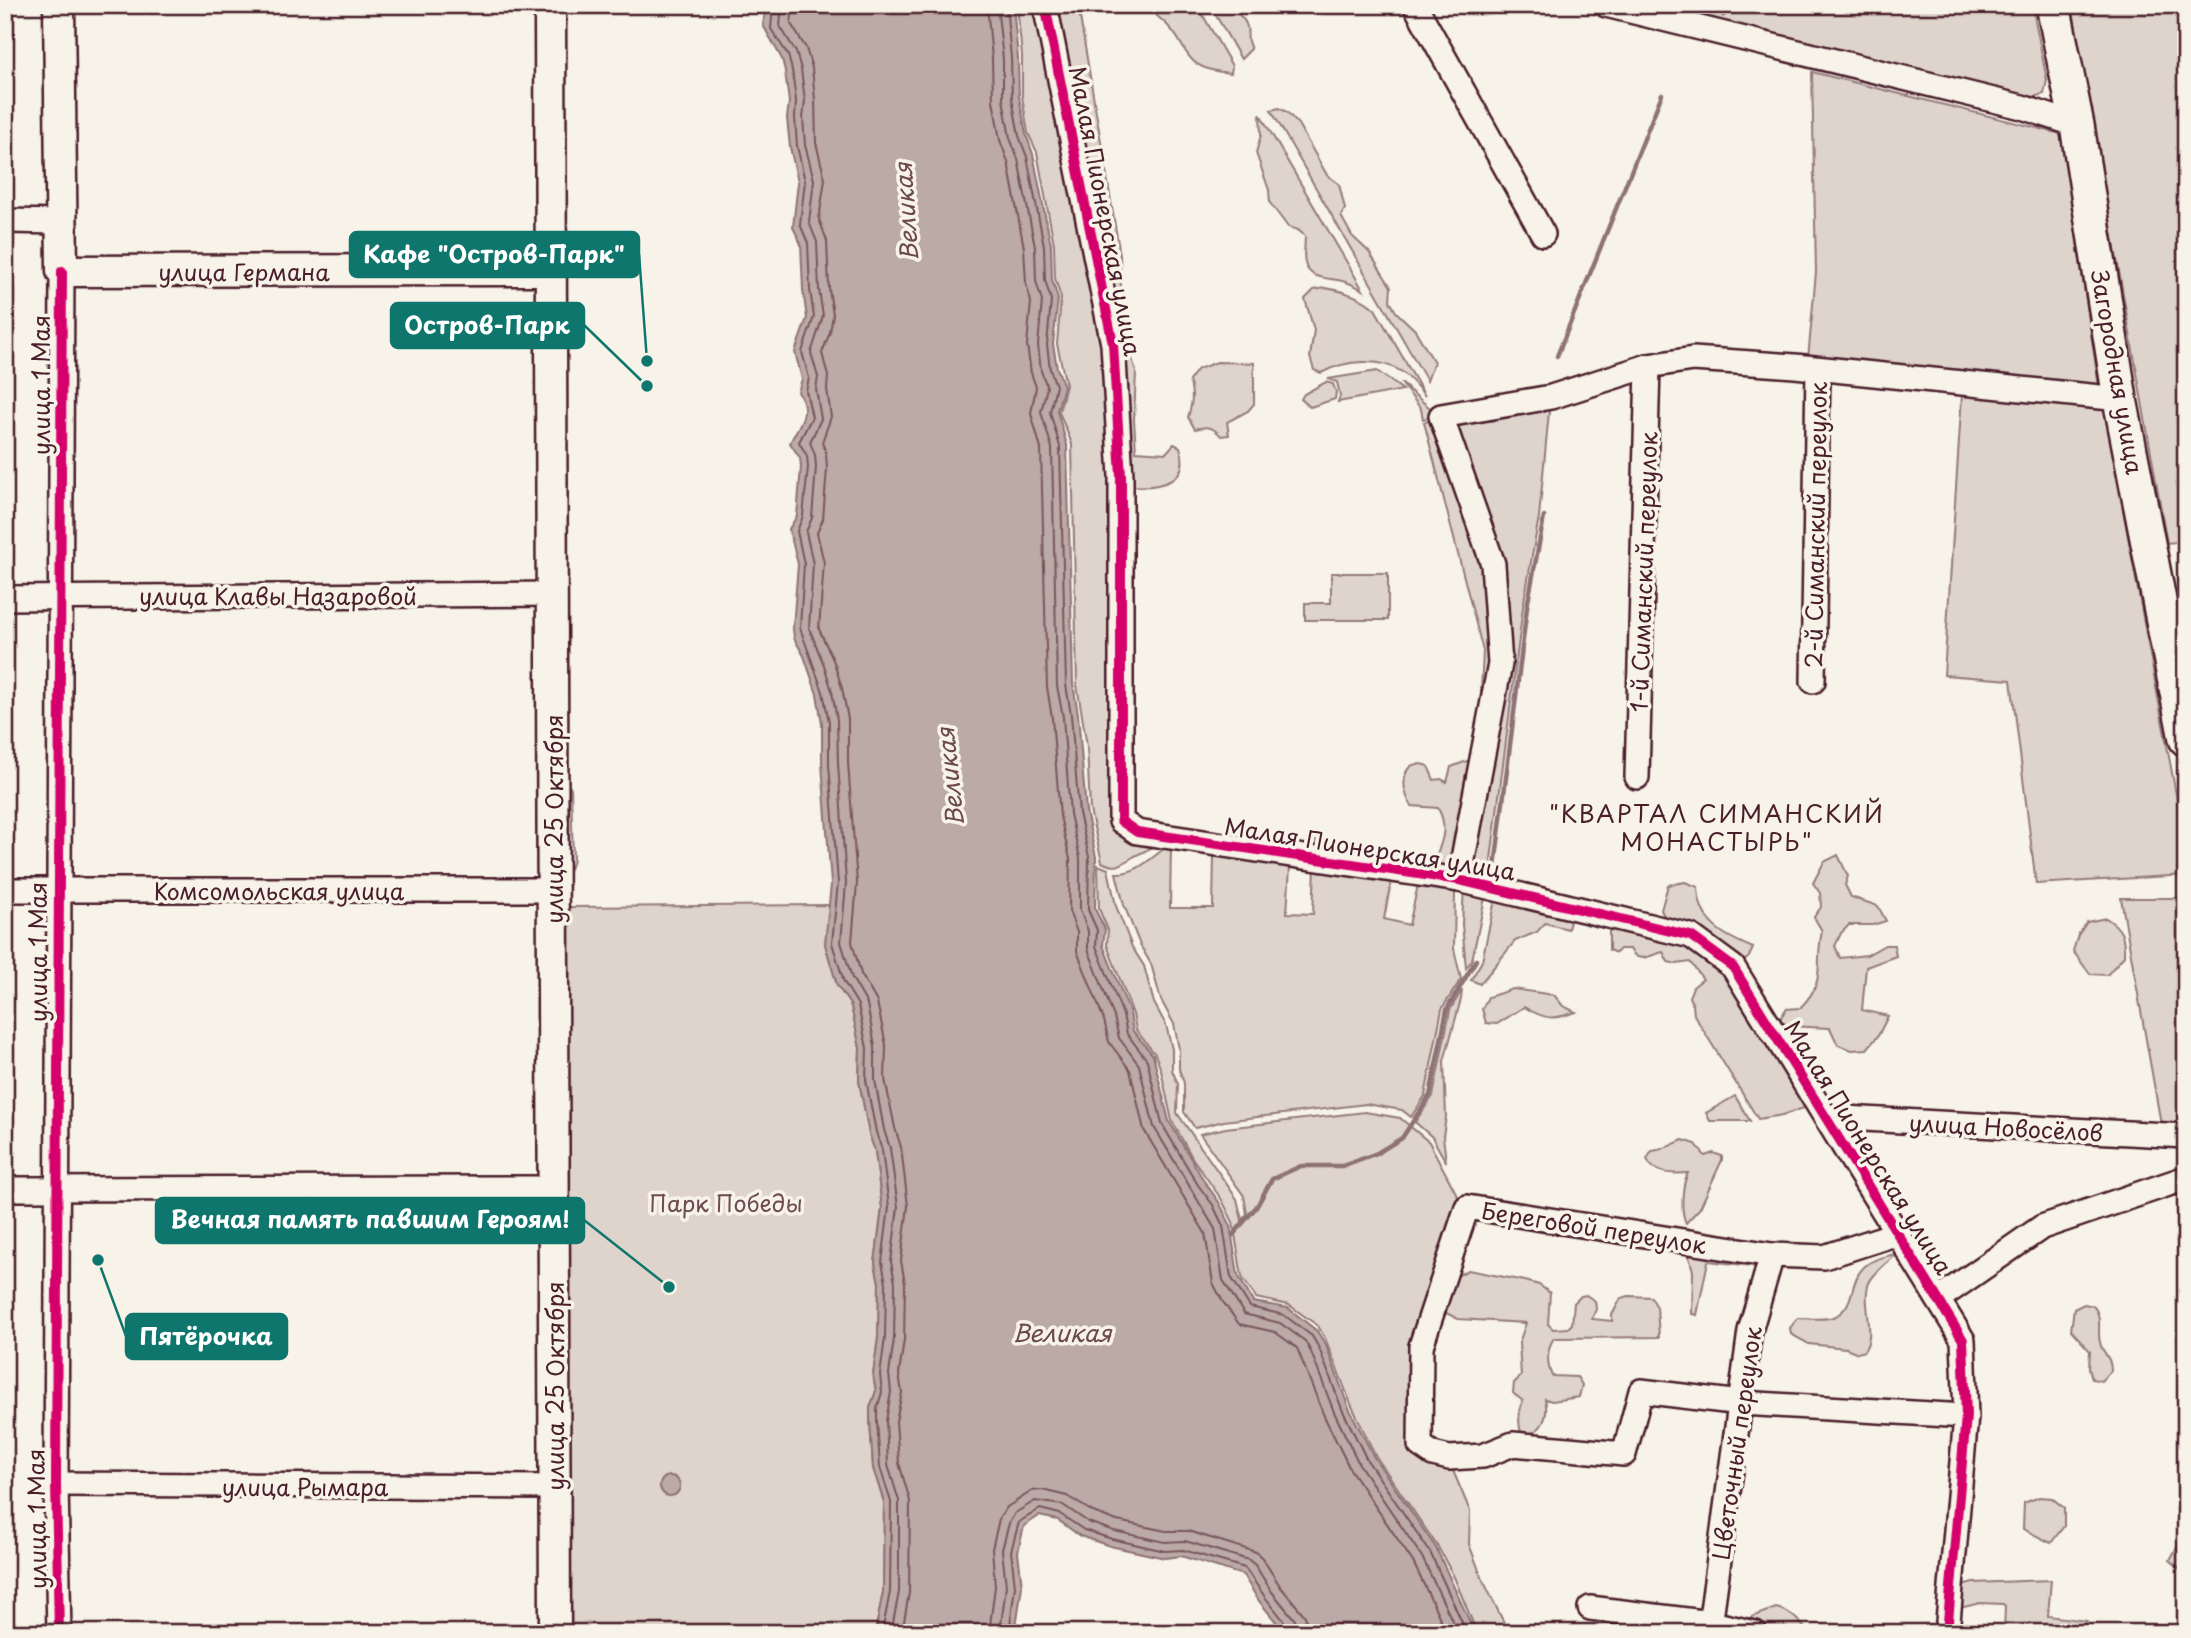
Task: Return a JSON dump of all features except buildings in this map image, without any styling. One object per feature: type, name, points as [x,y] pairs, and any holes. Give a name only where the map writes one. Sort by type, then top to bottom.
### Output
[{"type":"highway","name":"Загородная улица","points":[[2053,5],[2077,125],[2120,399],[2186,738]]},
{"type":"main road","name":"улица 1 Мая","points":[[59,5],[62,271]]},
{"type":"main road","name":"улица 25 Октября","points":[[550,5],[555,1633]]},
{"type":"main road","name":"улица Германа","points":[[62,271],[552,270]]},
{"type":"street","name":"Малая Пионерская улица","points":[[1045,5],[1113,344],[1121,476],[1121,821],[1137,832],[1460,880],[1691,936],[1733,967],[1963,1340],[1966,1416],[1947,1633]]},
{"type":"street","points":[[1415,5],[1542,234]]},
{"type":"street","points":[[1606,5],[2022,107],[2077,125]]},
{"type":"street","points":[[5,221],[61,222]]},
{"type":"street","name":"улица 1 Мая","points":[[59,1633],[56,1485],[62,271]]},
{"type":"street","points":[[1460,880],[1500,664],[1493,564],[1441,416],[1551,397],[1648,366],[1693,359],[2120,399]]},
{"type":"street","name":"1-й Симанский переулок","points":[[1637,778],[1648,366]]},
{"type":"street","name":"2-й Симанский переулок","points":[[1813,681],[1818,369]]},
{"type":"street","name":"улица Клавы Назаровой","points":[[5,598],[552,594]]},
{"type":"street","name":"Комсомольская улица","points":[[5,890],[554,890]]},
{"type":"street","name":"улица Новосёлов","points":[[1826,1117],[2186,1136]]},
{"type":"street","points":[[1938,1299],[2042,1227],[2186,1178]]},
{"type":"street","points":[[5,1189],[553,1188]]},
{"type":"street","name":"Береговой переулок","points":[[1741,1404],[1641,1391],[1624,1454],[1513,1444],[1483,1457],[1449,1458],[1433,1454],[1420,1445],[1420,1346],[1467,1207],[1772,1255],[1824,1257],[1898,1233]]},
{"type":"street","name":"Цветочный переулок","points":[[1710,1628],[1750,1331],[1772,1255]]},
{"type":"street","points":[[1741,1404],[1966,1416]]},
{"type":"street","name":"улица Рымара","points":[[56,1485],[554,1487]]},
{"type":"street","points":[[1590,1608],[1755,1633]]},
{"type":"green space","points":[[1017,5],[1040,5],[1109,344],[1117,822],[1157,839],[1155,846],[1115,866],[1102,862],[1090,810],[1087,746],[1077,685],[1072,444],[1059,412],[1066,385],[1057,344],[1061,298],[1055,278],[1054,244],[1037,152],[1028,133],[1022,96],[1022,56]]},
{"type":"green space","points":[[1051,5],[1078,5],[1120,255],[1121,291],[1128,347],[1136,371],[1136,451],[1166,453],[1174,444],[1180,447],[1181,469],[1177,476],[1162,484],[1131,486]]},
{"type":"green space","points":[[1156,5],[1197,5],[1232,66],[1231,73],[1213,71],[1193,61],[1169,26],[1157,16]]},
{"type":"green space","points":[[1210,5],[1228,5],[1244,21],[1251,49],[1241,59]]},
{"type":"green space","points":[[1645,5],[2032,5],[2047,80],[2044,94],[2025,99]]},
{"type":"green space","points":[[2072,5],[2186,5],[2186,541],[2167,543]]},
{"type":"green space","points":[[1812,72],[2061,134],[2099,387],[1808,359],[1816,272]]},
{"type":"green space","points":[[1279,108],[1298,124],[1327,175],[1339,184],[1345,209],[1341,216],[1352,236],[1369,252],[1391,287],[1390,301],[1396,312],[1415,330],[1434,362],[1427,381],[1271,110]]},
{"type":"green space","points":[[1260,114],[1363,290],[1347,282],[1315,276],[1307,269],[1304,256],[1305,236],[1288,227],[1270,203],[1269,190],[1256,153],[1261,135]]},
{"type":"green space","points":[[1325,288],[1352,295],[1375,309],[1425,396],[1406,375],[1386,365],[1364,362],[1341,365],[1321,373],[1314,370],[1310,357],[1314,330],[1305,299],[1314,290]]},
{"type":"green space","points":[[1217,362],[1254,363],[1254,404],[1248,411],[1227,422],[1229,435],[1221,436],[1209,428],[1195,429],[1188,417],[1192,399],[1189,381],[1198,369]]},
{"type":"green space","points":[[1377,371],[1403,390],[1338,402],[1340,396],[1337,382],[1328,379]]},
{"type":"green space","points":[[1326,382],[1333,384],[1335,399],[1310,407],[1301,399],[1304,394]]},
{"type":"green space","points":[[1401,383],[1438,415],[1423,419],[1421,409]]},
{"type":"green space","points":[[1962,394],[2104,408],[2186,848],[2186,875],[2036,884],[2011,680],[1944,675]]},
{"type":"green space","points":[[1550,401],[1539,517],[1523,607],[1488,883],[1464,877],[1503,665],[1497,564],[1446,419]]},
{"type":"green space","points":[[1440,419],[1491,564],[1498,664],[1478,752],[1483,651],[1424,422]]},
{"type":"green space","points":[[2186,556],[2186,615],[2178,575]]},
{"type":"green space","points":[[1331,573],[1388,573],[1388,620],[1305,620],[1305,603],[1331,603]]},
{"type":"green space","points":[[1467,761],[1476,762],[1457,858],[1448,867],[1316,849],[1316,841],[1424,856],[1437,854],[1443,831],[1441,814],[1438,808],[1412,806],[1404,784],[1405,776],[1407,770],[1419,764],[1428,766],[1434,780],[1447,782],[1451,767]]},
{"type":"green space","points":[[567,784],[571,788],[573,860],[566,873]]},
{"type":"green space","points":[[1171,844],[1170,908],[1213,908],[1214,855],[1290,867],[1287,913],[1313,914],[1315,868],[1391,882],[1384,919],[1409,925],[1418,885],[1455,890],[1454,949],[1461,979],[1442,1009],[1425,1096],[1411,1117],[1402,1110],[1366,1104],[1224,1121],[1195,1128],[1184,1112],[1184,1083],[1179,1069],[1179,1049],[1174,1024],[1161,1000],[1151,964],[1124,905],[1116,873],[1139,867]]},
{"type":"green space","points":[[1838,855],[1848,876],[1845,885],[1851,897],[1878,906],[1886,921],[1873,925],[1849,925],[1841,933],[1835,946],[1840,958],[1867,955],[1885,945],[1894,945],[1896,956],[1866,967],[1862,1010],[1888,1016],[1878,1036],[1867,1049],[1852,1050],[1838,1045],[1830,1028],[1787,1026],[1780,1019],[1786,1009],[1800,1008],[1809,998],[1817,981],[1822,931],[1814,917],[1821,907],[1820,893],[1813,883],[1824,862]]},
{"type":"green space","points":[[1098,865],[1108,869],[1116,906],[1132,947],[1144,966],[1154,1003],[1166,1025],[1172,1049],[1172,1070],[1178,1084],[1177,1113],[1237,1199],[1242,1220],[1247,1214],[1244,1196],[1200,1134],[1226,1128],[1365,1112],[1400,1118],[1429,1142],[1464,1208],[1447,1257],[1416,1446],[1449,1461],[1470,1511],[1469,1544],[1509,1633],[1477,1633],[1454,1577],[1438,1547],[1375,1455],[1318,1326],[1289,1305],[1256,1298],[1242,1277],[1233,1222],[1172,1121],[1155,1054],[1136,1030],[1133,1014],[1107,945],[1108,930],[1099,909]]},
{"type":"green space","points":[[1685,882],[1698,887],[1703,910],[1714,926],[1753,948],[1743,962],[1708,934],[1690,924],[1666,919],[1661,910],[1668,885]]},
{"type":"green space","points":[[1464,887],[1486,893],[1472,960],[1466,968],[1462,924]]},
{"type":"green space","points":[[1496,895],[1572,914],[1568,929],[1545,923],[1537,932],[1515,941],[1480,984],[1471,980],[1482,961]]},
{"type":"green space","points":[[2121,898],[2186,900],[2186,1126],[2161,1124]]},
{"type":"green space","name":"Парк Победы","points":[[830,905],[825,944],[837,985],[851,1006],[860,1048],[859,1081],[875,1151],[882,1208],[875,1263],[879,1283],[878,1338],[873,1375],[876,1391],[870,1408],[873,1468],[884,1502],[883,1592],[875,1633],[570,1633],[568,907]]},
{"type":"green space","points":[[2106,918],[2116,925],[2121,934],[2124,956],[2107,975],[2090,974],[2073,951],[2078,935],[2087,922]]},
{"type":"green space","points":[[1609,922],[1690,941],[1731,973],[1813,1105],[1783,1115],[1758,1119],[1694,1015],[1689,997],[1693,987],[1703,979],[1690,962],[1668,962],[1663,952],[1641,958],[1630,949],[1620,949],[1616,953],[1609,950]]},
{"type":"green space","points":[[1513,989],[1554,995],[1563,1006],[1576,1012],[1550,1017],[1524,1007],[1497,1024],[1486,1023],[1482,1009],[1488,997]]},
{"type":"green space","points":[[1462,990],[1444,1061],[1446,1117],[1443,1136],[1446,1162],[1432,1137],[1415,1122],[1433,1096],[1450,1010]]},
{"type":"green space","points":[[1735,1096],[1750,1121],[1710,1121],[1706,1113]]},
{"type":"green space","points":[[1683,1140],[1696,1144],[1705,1156],[1713,1153],[1722,1156],[1700,1208],[1686,1223],[1682,1198],[1688,1173],[1659,1171],[1647,1159],[1652,1151]]},
{"type":"green space","points":[[1692,1249],[1760,1257],[1760,1282],[1753,1266],[1708,1261],[1697,1315],[1692,1314],[1693,1271],[1689,1256]]},
{"type":"green space","points":[[1897,1254],[1877,1271],[1869,1283],[1869,1336],[1864,1351],[1858,1353],[1846,1348],[1809,1344],[1791,1334],[1790,1328],[1798,1318],[1822,1319],[1836,1316],[1844,1309],[1859,1273],[1866,1265]]},
{"type":"green space","points":[[1468,1270],[1539,1285],[1550,1293],[1548,1324],[1553,1329],[1568,1328],[1572,1324],[1574,1303],[1581,1296],[1586,1295],[1595,1301],[1596,1309],[1592,1319],[1612,1321],[1612,1315],[1621,1298],[1651,1297],[1657,1307],[1659,1337],[1554,1338],[1548,1357],[1552,1376],[1577,1377],[1582,1385],[1579,1397],[1552,1401],[1545,1399],[1543,1423],[1530,1434],[1523,1435],[1519,1418],[1523,1401],[1513,1393],[1514,1383],[1521,1376],[1519,1343],[1526,1323],[1458,1319],[1444,1312],[1451,1279]]},
{"type":"green space","points":[[2084,1304],[2093,1306],[2097,1311],[2100,1345],[2109,1360],[2111,1371],[2101,1381],[2092,1379],[2089,1368],[2090,1351],[2071,1330],[2074,1309]]},
{"type":"green space","points":[[2039,1497],[2052,1498],[2064,1508],[2064,1526],[2051,1543],[2023,1529],[2024,1503]]},
{"type":"green space","points":[[2186,1536],[2186,1574],[2170,1560]]},
{"type":"green space","points":[[2051,1580],[2048,1616],[2087,1621],[2079,1633],[2004,1633],[2003,1604],[1980,1603],[1960,1608],[1962,1586],[1973,1583]]},
{"type":"green space","points":[[1776,1608],[1790,1614],[1809,1633],[1769,1632],[1748,1624],[1751,1617]]},
{"type":"water","name":"Великая","points":[[766,5],[1013,5],[1019,97],[1051,245],[1052,279],[1058,299],[1053,344],[1057,368],[1064,386],[1057,411],[1067,445],[1073,684],[1086,811],[1096,857],[1095,909],[1105,929],[1103,945],[1130,1013],[1133,1031],[1153,1055],[1169,1121],[1230,1224],[1238,1275],[1253,1302],[1288,1308],[1317,1331],[1326,1345],[1348,1406],[1374,1457],[1436,1548],[1475,1633],[1285,1633],[1259,1601],[1243,1575],[1181,1556],[1165,1558],[1110,1546],[1080,1536],[1058,1520],[1039,1516],[1024,1526],[1018,1552],[1022,1586],[1015,1633],[875,1633],[883,1592],[884,1502],[873,1468],[870,1408],[876,1391],[873,1375],[878,1338],[879,1283],[875,1263],[882,1208],[875,1151],[859,1081],[860,1048],[851,1006],[837,985],[825,944],[831,884],[822,764],[822,723],[817,694],[804,656],[794,638],[793,628],[798,564],[789,529],[797,516],[801,467],[800,458],[790,443],[804,412],[798,392],[802,379],[795,352],[807,318],[801,244],[793,227],[798,182],[790,147],[785,71],[782,59],[763,25]]},
{"type":"water","points":[[670,1476],[677,1479],[680,1486],[677,1493],[670,1496],[663,1493],[660,1486],[663,1479]]},
{"type":"waterway","points":[[1723,15],[1731,5]]},
{"type":"waterway","points":[[1557,356],[1662,94]]},
{"type":"waterway","points":[[1494,875],[1527,607],[1544,517]]},
{"type":"waterway","points":[[1233,1235],[1257,1206],[1272,1179],[1301,1166],[1342,1166],[1377,1153],[1402,1138],[1430,1095],[1447,1009],[1476,960]]},
{"type":"cycle path","points":[[1045,5],[1113,344],[1121,476],[1121,821],[1137,832],[1459,880],[1691,936],[1733,967],[1963,1340],[1966,1416],[1947,1633]]},
{"type":"cycle path","points":[[59,1633],[56,1484],[62,271]]},
{"type":"place","name":"Кафе \"Остров-Парк\"","points":[[647,361]]},
{"type":"place","name":"Остров-Парк","points":[[647,386]]},
{"type":"place","name":"Пятёрочка","points":[[98,1260]]},
{"type":"place","name":"Вечная память павшим Героям!","points":[[669,1287]]},
{"type":"district","name":"\"КВАРТАЛ СИМАНСКИЙ МОНАСТЫРЬ\"","points":[[1717,827]]}]
